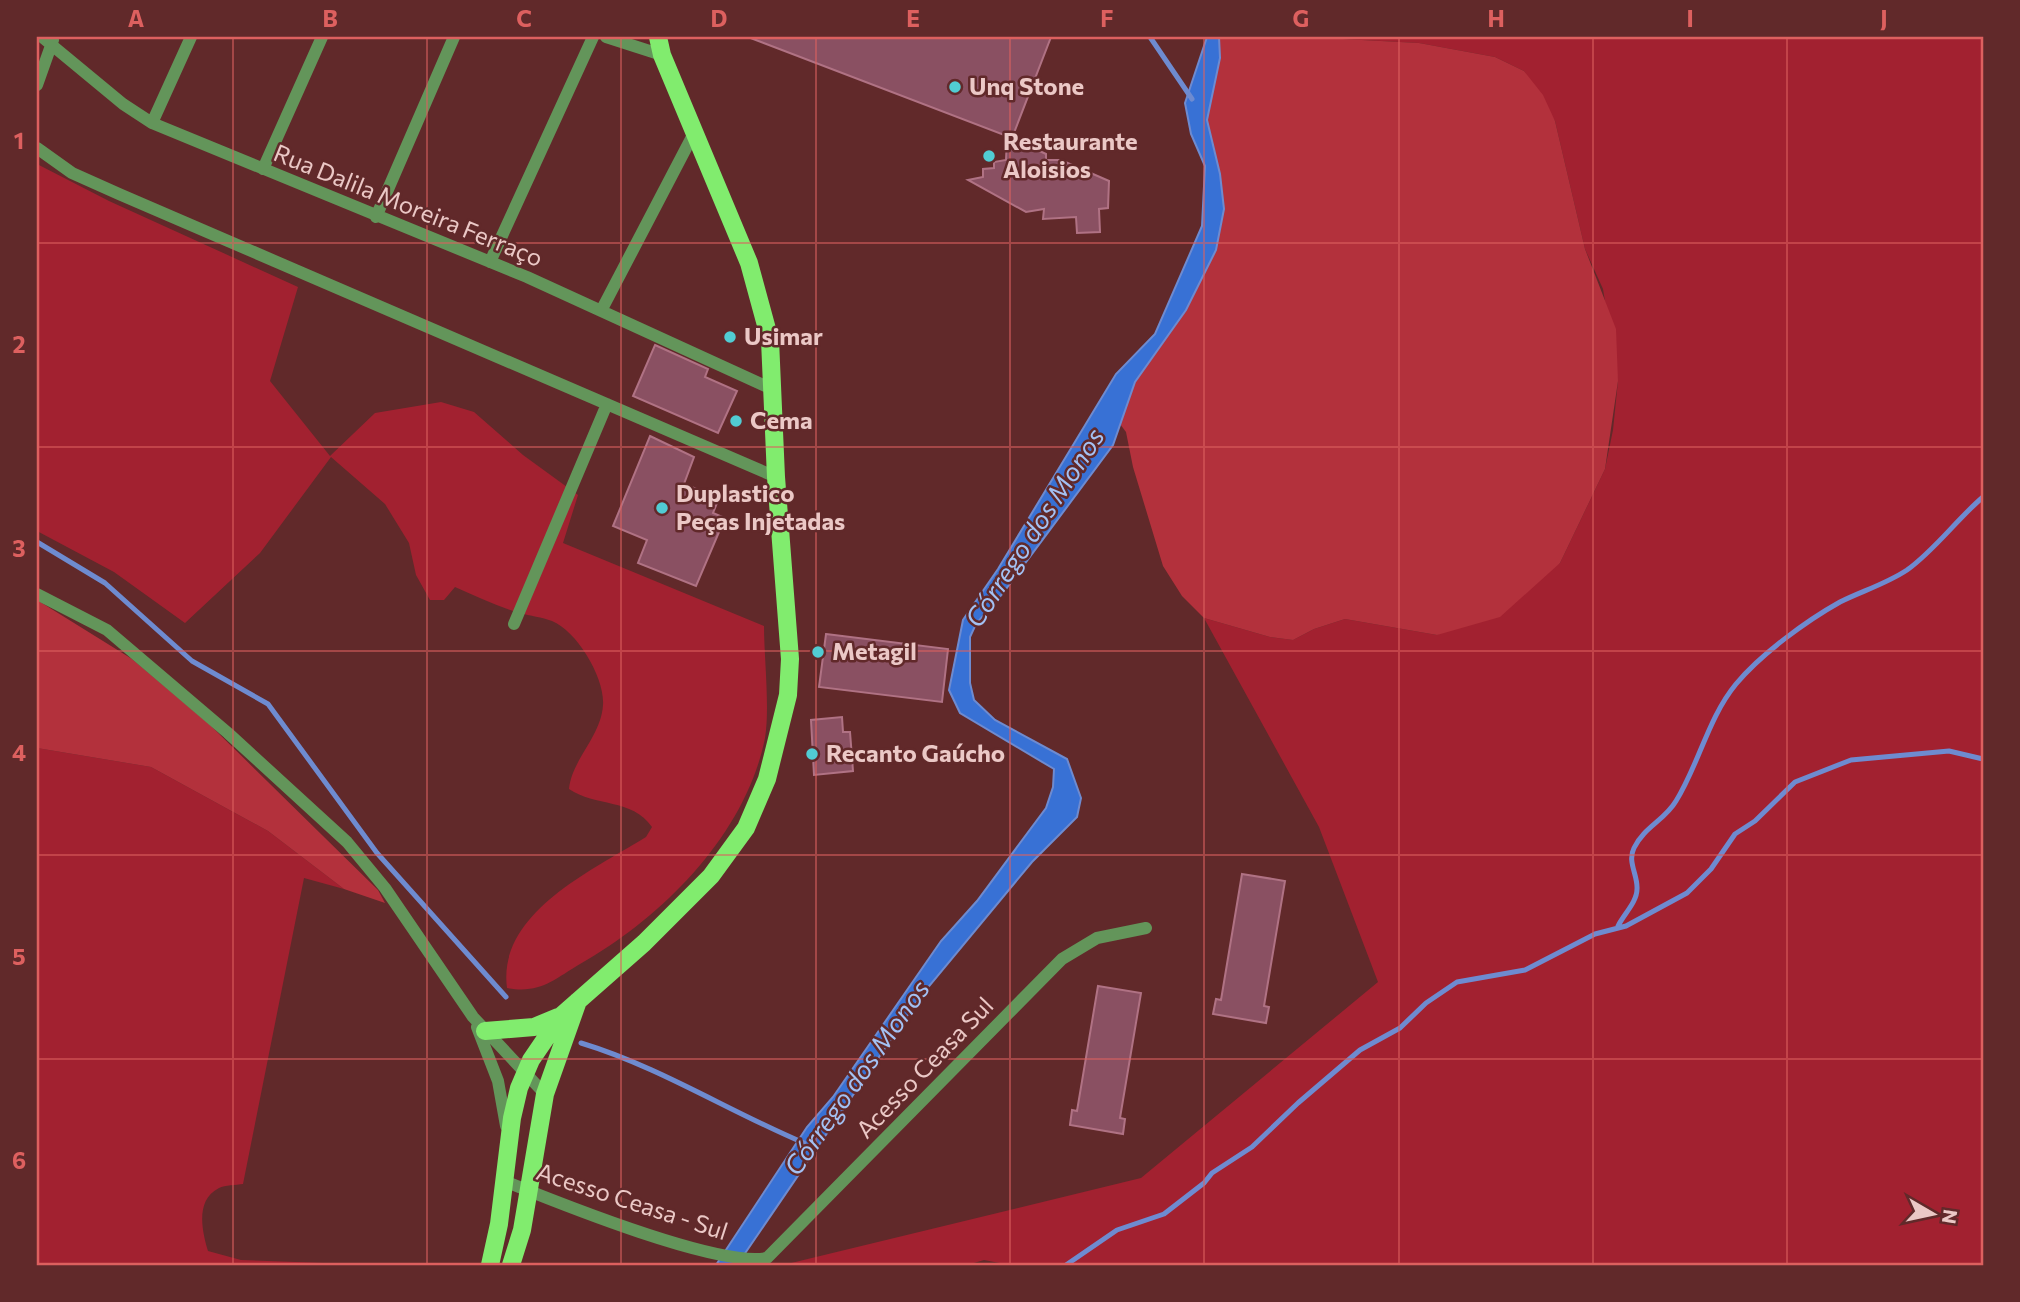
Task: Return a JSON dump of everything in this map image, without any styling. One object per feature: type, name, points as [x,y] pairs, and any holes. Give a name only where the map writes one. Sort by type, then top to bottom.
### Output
[{"type":"main road","points":[[490,1265],[499,1224],[508,1141],[519,1088],[525,1075],[549,1030],[561,1016],[644,943],[711,876],[746,828],[767,779],[788,695],[790,659],[776,477],[770,341],[762,301],[749,263],[662,55],[657,37]]},
{"type":"main road","points":[[511,1265],[529,1191],[545,1094],[578,1001]]},
{"type":"main road","points":[[485,1031],[534,1027],[561,1016]]},
{"type":"street","points":[[152,123],[191,37]]},
{"type":"street","points":[[263,169],[322,37]]},
{"type":"street","points":[[376,216],[454,37]]},
{"type":"street","points":[[490,262],[593,37]]},
{"type":"street","points":[[606,37],[662,55]]},
{"type":"street","points":[[37,85],[49,39]]},
{"type":"street","name":"Rua Dalila Moreira Ferraço","points":[[49,39],[123,104],[152,123],[490,262],[774,390]]},
{"type":"street","points":[[601,311],[694,132]]},
{"type":"street","points":[[37,148],[72,173],[118,194],[776,477]]},
{"type":"street","points":[[513,624],[607,404]]},
{"type":"street","points":[[37,594],[107,630],[228,733],[346,842],[385,888],[473,1017],[545,1094]]},
{"type":"street","name":"Acesso Ceasa Sul","points":[[748,1259],[767,1258],[775,1252],[1062,959],[1097,937],[1146,928]]},
{"type":"street","points":[[473,1017],[498,1081],[508,1141]]},
{"type":"street","name":"Acesso Ceasa - Sul","points":[[504,1181],[646,1233],[711,1252],[748,1259]]},
{"type":"shaded area","points":[[1219,37],[1305,37],[1419,43],[1495,57],[1524,71],[1543,95],[1555,121],[1585,249],[1616,329],[1618,381],[1605,469],[1560,563],[1500,617],[1437,635],[1345,619],[1314,629],[1293,640],[1270,637],[1204,618],[1182,596],[1163,566],[1133,467],[1126,432],[1120,424],[1135,382],[1186,310],[1216,250],[1224,209],[1220,174],[1207,120],[1220,58]]},
{"type":"shaded area","points":[[1305,37],[1983,37],[1983,1265],[1010,1265],[984,1260],[967,1265],[783,1265],[1141,1178],[1378,982],[1319,827],[1204,618],[1270,637],[1293,640],[1314,629],[1345,619],[1437,635],[1560,563],[1605,469],[1613,430],[1618,381],[1603,289],[1585,249],[1555,121],[1524,71],[1495,57],[1419,43]]},
{"type":"shaded area","points":[[37,164],[109,201],[298,287],[270,381],[330,456],[375,413],[441,402],[474,412],[523,455],[578,495],[563,543],[764,626],[766,726],[755,773],[740,807],[720,840],[670,898],[641,923],[611,945],[546,984],[529,989],[507,988],[508,961],[517,937],[533,916],[576,880],[646,837],[652,827],[634,811],[579,795],[569,789],[575,768],[597,727],[603,705],[599,682],[580,645],[552,621],[504,608],[455,587],[444,600],[430,600],[416,575],[409,543],[385,504],[331,457],[260,553],[185,623],[114,572],[37,531]]},
{"type":"shaded area","points":[[37,600],[132,659],[209,724],[378,890],[385,903],[344,889],[268,831],[151,767],[37,748]]},
{"type":"shaded area","points":[[37,748],[151,767],[268,831],[344,889],[304,878],[243,1184],[221,1187],[211,1193],[206,1200],[202,1216],[208,1251],[241,1260],[380,1265],[37,1265]]},
{"type":"water","name":"Córrego dos Monos","points":[[1207,37],[1219,37],[1220,58],[1207,120],[1220,174],[1224,209],[1216,250],[1186,310],[1135,382],[1113,445],[1003,593],[976,624],[970,637],[970,683],[974,700],[995,720],[1067,759],[1081,798],[1077,817],[1032,862],[920,997],[737,1265],[716,1265],[807,1127],[833,1097],[941,941],[977,901],[1046,808],[1053,787],[1054,769],[960,713],[949,690],[963,620],[998,569],[1116,374],[1155,334],[1202,226],[1205,166],[1191,134],[1185,103]]},
{"type":"building","name":"Unq Stone","points":[[748,37],[1051,37],[1012,138]]},
{"type":"building","points":[[1007,136],[1046,154],[1046,160],[1061,160],[1109,181],[1108,208],[1099,209],[1100,232],[1077,233],[1076,217],[1043,219],[1044,209],[1026,212],[968,180],[983,177],[983,169],[994,168],[994,162],[1006,160]]},
{"type":"building","points":[[655,345],[708,369],[705,377],[737,391],[718,433],[633,396]]},
{"type":"building","points":[[650,436],[694,457],[684,484],[719,498],[713,513],[725,518],[696,586],[638,563],[647,540],[613,526]]},
{"type":"building","points":[[826,634],[948,649],[942,702],[819,687]]},
{"type":"building","points":[[842,717],[843,732],[850,732],[853,771],[814,775],[811,720]]},
{"type":"building","points":[[1242,874],[1285,881],[1264,1006],[1269,1007],[1266,1023],[1213,1014],[1216,999],[1221,1000]]},
{"type":"building","points":[[1098,986],[1141,993],[1120,1118],[1125,1119],[1123,1134],[1070,1125],[1072,1110],[1077,1111]]},
{"type":"waterway","points":[[1150,37],[1192,99]]},
{"type":"waterway","points":[[1618,926],[1636,894],[1637,884],[1632,863],[1634,848],[1643,834],[1676,801],[1718,711],[1736,684],[1771,650],[1813,619],[1840,602],[1907,570],[1927,554],[1983,497]]},
{"type":"waterway","points":[[37,542],[105,583],[192,661],[268,704],[377,853],[506,997]]},
{"type":"waterway","points":[[1066,1265],[1117,1230],[1164,1214],[1204,1183],[1212,1173],[1252,1147],[1360,1050],[1400,1028],[1426,1003],[1457,982],[1525,970],[1595,934],[1626,926],[1687,893],[1711,869],[1735,834],[1755,821],[1795,782],[1851,760],[1949,751],[1983,759]]},
{"type":"waterway","name":"Córrego dos Monos","points":[[581,1043],[638,1064],[804,1143]]},
{"type":"place","name":"Unq Stone","points":[[955,87]]},
{"type":"place","name":"Restaurante Aloisios","points":[[989,156]]},
{"type":"place","name":"Usimar","points":[[730,337]]},
{"type":"place","name":"Cema","points":[[736,421]]},
{"type":"place","name":"Duplastico Peças Injetadas","points":[[662,508]]},
{"type":"place","name":"Metagil","points":[[818,652]]},
{"type":"place","name":"Recanto Gaúcho","points":[[812,754]]}]
